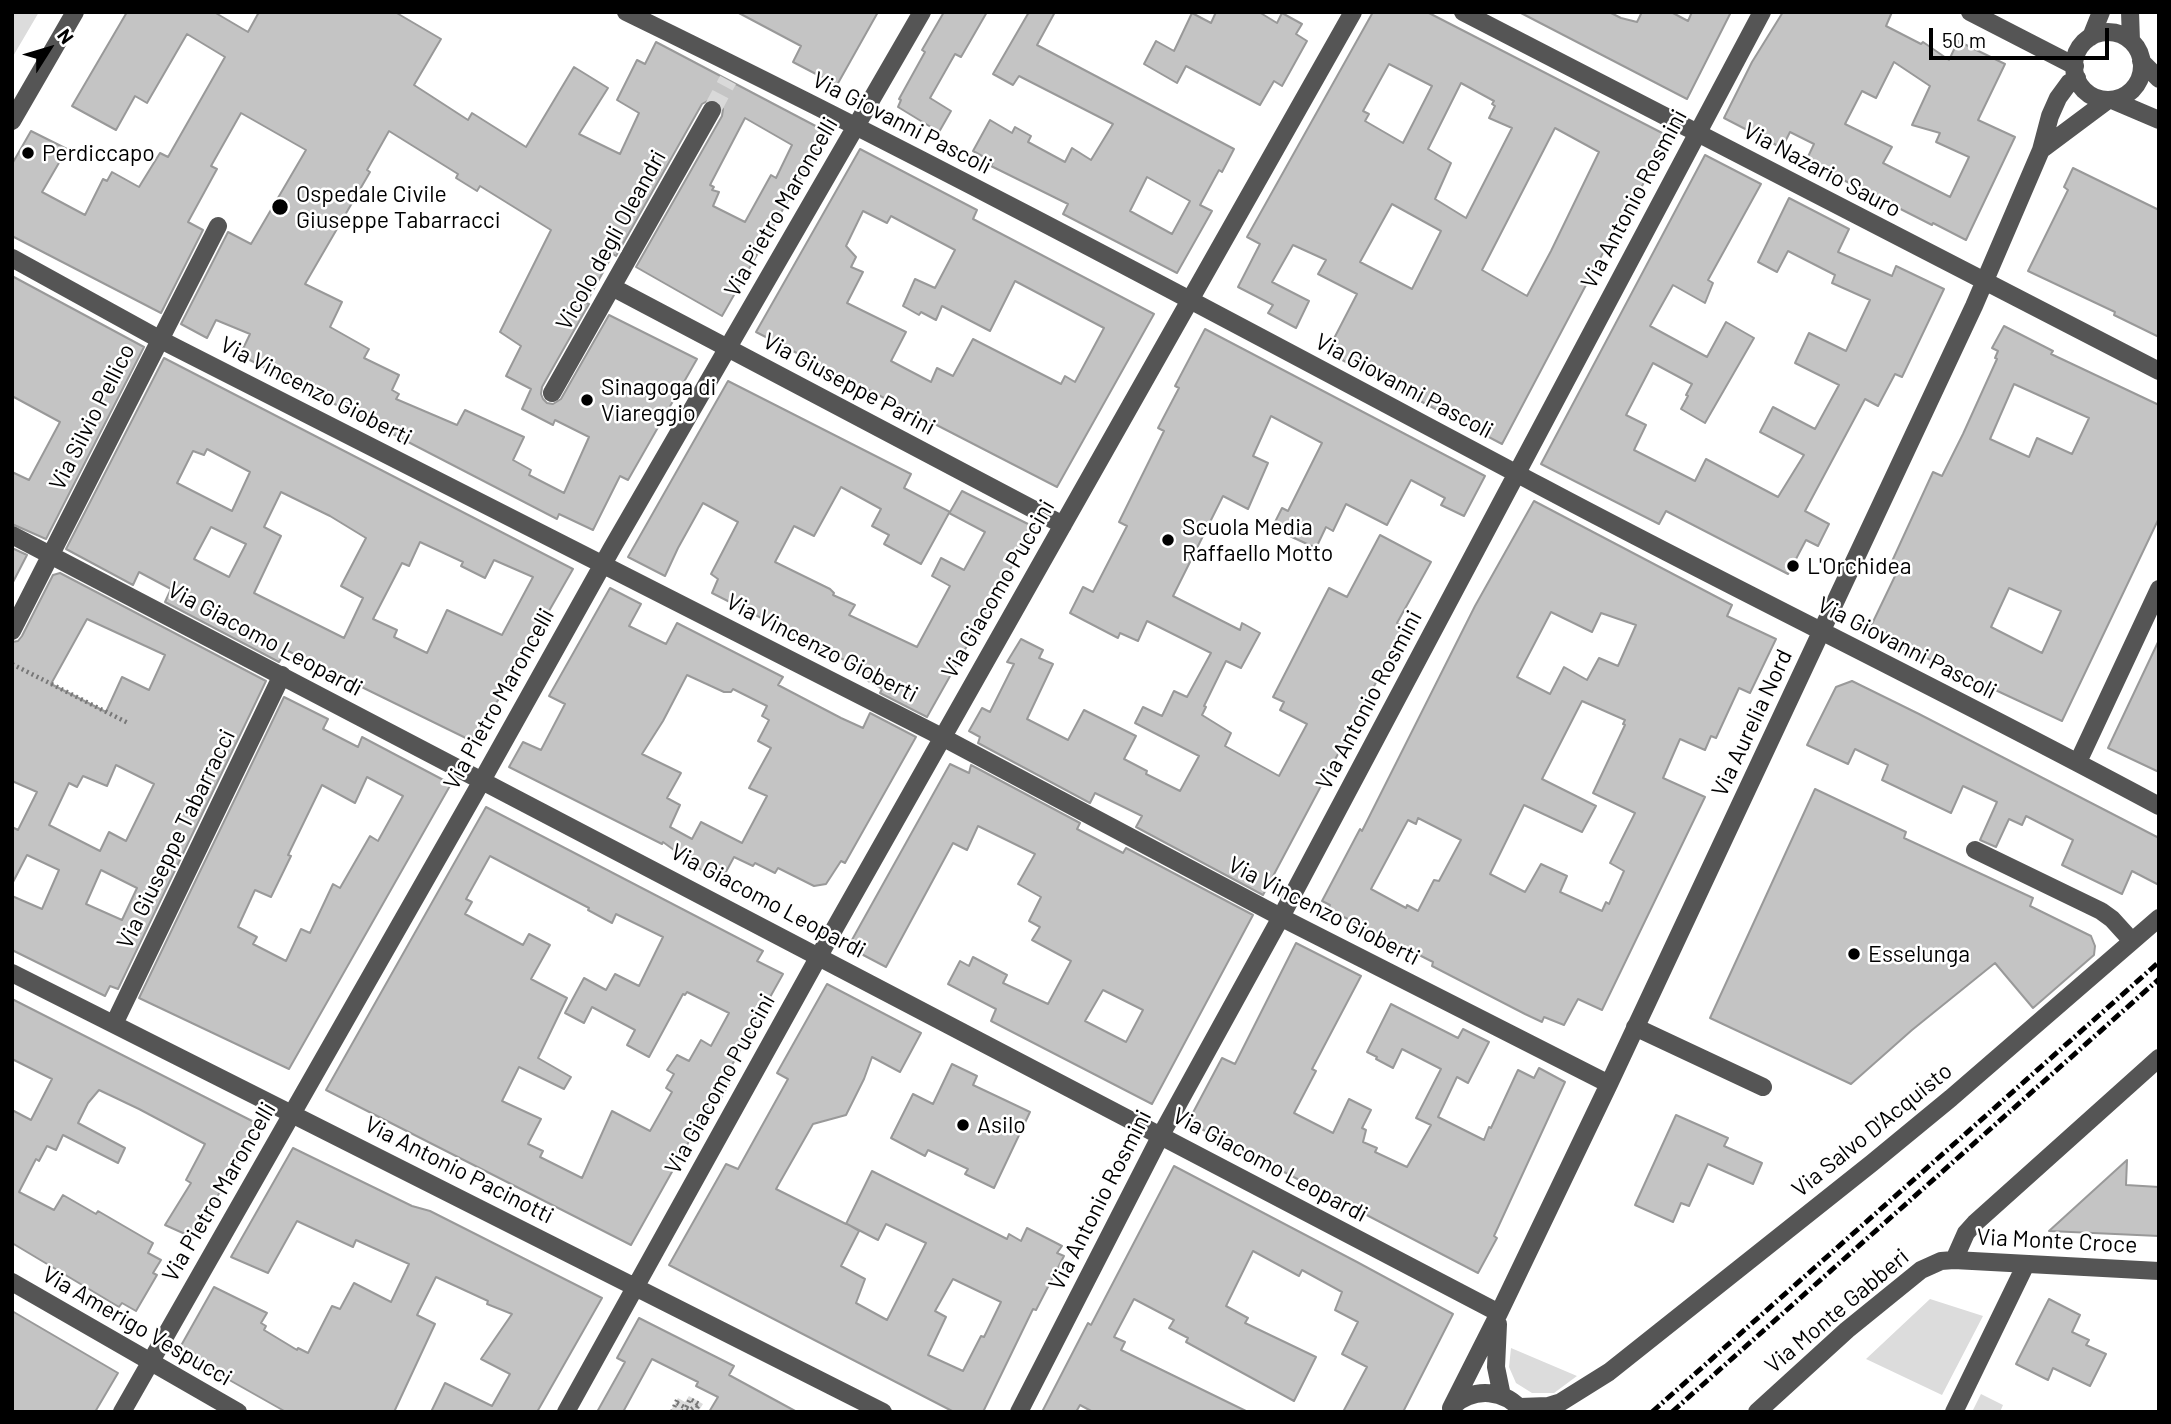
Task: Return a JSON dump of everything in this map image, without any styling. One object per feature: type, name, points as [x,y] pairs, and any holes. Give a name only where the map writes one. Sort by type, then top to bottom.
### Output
[{"type":"street","points":[[12,121],[75,12]]},
{"type":"street","name":"Via Giovanni Pascoli","points":[[626,12],[732,73],[856,127],[1821,633],[2078,762],[2159,806]]},
{"type":"street","name":"Via Pietro Maroncelli","points":[[122,1412],[603,564],[922,12]]},
{"type":"street","name":"Via Giacomo Puccini","points":[[566,1412],[942,737],[1353,12]]},
{"type":"street","name":"Via Nazario Sauro","points":[[1463,12],[2159,371]]},
{"type":"street","name":"Via Antonio Rosmini","points":[[1019,1412],[1161,1135],[1281,918],[1762,12]]},
{"type":"street","points":[[1970,12],[2076,72],[2089,93],[2159,120]]},
{"type":"street","points":[[2076,72],[2079,50],[2091,37],[2101,12]]},
{"type":"street","points":[[2130,12],[2131,41]]},
{"type":"street","points":[[2041,150],[2110,100],[2133,89],[2141,73],[2138,50],[2131,41],[2115,33],[2102,33],[2091,37]]},
{"type":"street","points":[[2141,61],[2159,79]]},
{"type":"street","name":"Via Aurelia Nord","points":[[1449,1410],[1499,1313],[1609,1084],[1821,633],[1984,283],[2041,150],[2058,98],[2076,72]]},
{"type":"street","name":"Vicolo degli Oleandri","points":[[552,393],[712,110]]},
{"type":"street","name":"Via Silvio Pellico","points":[[12,631],[218,226]]},
{"type":"street","name":"Via Vincenzo Gioberti","points":[[12,258],[159,339],[942,737],[1281,918],[1609,1084]]},
{"type":"street","name":"Via Giuseppe Parini","points":[[612,287],[1063,525]]},
{"type":"street","name":"Via Giacomo Leopardi","points":[[12,535],[1499,1313]]},
{"type":"street","points":[[2078,762],[2159,589]]},
{"type":"street","name":"Via Giuseppe Tabarracci","points":[[114,1024],[282,676]]},
{"type":"street","points":[[1975,850],[2101,911],[2132,941]]},
{"type":"street","name":"Via Salvo D'Acquisto","points":[[1521,1410],[1561,1402],[1609,1372],[1902,1139],[2159,918]]},
{"type":"street","name":"Via Antonio Pacinotti","points":[[12,973],[883,1412]]},
{"type":"street","points":[[1635,1027],[1763,1087]]},
{"type":"street","points":[[1954,1260],[1966,1234],[1975,1223],[2159,1058]]},
{"type":"street","name":"Via Monte Croce","points":[[1954,1260],[2159,1271]]},
{"type":"street","name":"Via Monte Gabberi","points":[[1757,1412],[1847,1330],[1921,1270],[1941,1261],[1954,1260]]},
{"type":"street","points":[[1954,1412],[2026,1264]]},
{"type":"street","name":"Via Amerigo Vespucci","points":[[12,1282],[238,1412]]},
{"type":"street","name":"Via Aurelia Nord","points":[[1499,1313],[1496,1367],[1502,1396]]},
{"type":"street","name":"Via Salvo D'Acquisto","points":[[1570,1412],[1609,1372]]},
{"type":"street","points":[[1449,1410],[1466,1397],[1493,1393],[1502,1396],[1521,1410]]},
{"type":"path","points":[[12,664],[128,723]]},
{"type":"path","points":[[672,1412],[678,1401],[684,1410],[690,1399],[699,1404],[695,1412]]},
{"type":"shaded area","points":[[12,12],[39,12],[12,58]]},
{"type":"shaded area","points":[[1930,1299],[1983,1316],[1942,1395],[1866,1359]]},
{"type":"shaded area","points":[[1511,1348],[1577,1376],[1554,1393],[1532,1393],[1516,1383],[1509,1367]]},
{"type":"shaded area","points":[[1981,1394],[2003,1405],[2000,1412],[1972,1412]]},
{"type":"shaded area","points":[[689,1396],[703,1404],[698,1412],[670,1412],[678,1398],[685,1402]]},
{"type":"building","points":[[127,12],[214,12],[248,32],[259,12],[395,12],[441,39],[414,85],[468,120],[472,113],[526,147],[574,67],[608,88],[579,134],[620,154],[639,113],[617,100],[637,60],[645,64],[656,42],[827,132],[722,316],[636,267],[722,116],[723,109],[718,101],[711,99],[702,104],[616,256],[613,254],[586,303],[589,304],[542,387],[543,399],[553,404],[561,399],[609,315],[697,359],[628,480],[620,476],[593,530],[559,514],[557,519],[240,355],[250,334],[216,320],[207,338],[181,324],[228,232],[251,244],[306,150],[241,113],[211,166],[217,169],[188,222],[203,230],[161,313],[12,236],[12,164],[31,131],[67,149],[42,192],[85,215],[103,179],[107,181],[112,172],[139,187],[160,153],[168,157],[225,57],[187,34],[147,103],[135,96],[116,130],[72,106]],"holes":[[[745,118],[792,145],[776,178],[771,175],[745,222],[713,206],[719,192],[712,190],[714,187],[710,185]],[[389,131],[458,174],[456,178],[477,191],[480,186],[551,230],[500,332],[521,346],[506,376],[531,389],[522,409],[553,425],[555,420],[589,437],[564,493],[529,475],[531,470],[513,460],[524,437],[465,410],[457,425],[396,399],[399,394],[392,390],[399,375],[364,358],[369,349],[330,327],[342,302],[305,284],[370,172],[367,170]]]},
{"type":"building","points":[[737,12],[878,12],[837,85],[793,62],[801,46]]},
{"type":"building","points":[[944,12],[987,12],[961,57],[955,54],[930,98],[951,111],[939,132],[898,107],[901,100],[899,99],[925,52],[922,50]]},
{"type":"building","points":[[1029,12],[1055,12],[1037,45],[1234,149],[1200,205],[1212,211],[1177,273],[1063,214],[1068,204],[991,166],[993,162],[973,151],[990,120],[1012,133],[1015,127],[1031,136],[1028,142],[1065,162],[1072,148],[1091,160],[1113,124],[1019,76],[1013,85],[993,74]],"holes":[[[1147,177],[1190,201],[1172,234],[1130,211]]]},
{"type":"building","points":[[1216,12],[1259,12],[1277,23],[1282,13],[1302,24],[1296,34],[1307,41],[1282,86],[1274,81],[1260,105],[1186,66],[1177,83],[1144,64],[1156,41],[1174,51],[1192,13],[1211,23]]},
{"type":"building","points":[[1373,12],[1427,12],[1668,136],[1626,217],[1623,215],[1502,444],[1327,352],[1357,294],[1318,274],[1326,260],[1293,245],[1272,282],[1309,301],[1296,328],[1268,313],[1273,305],[1238,287],[1260,244],[1247,237]],"holes":[[[1389,64],[1432,86],[1403,143],[1365,121],[1369,114],[1363,111]],[[1461,83],[1494,101],[1492,104],[1495,106],[1489,118],[1512,128],[1466,218],[1435,199],[1451,163],[1428,149]],[[1555,128],[1599,152],[1527,296],[1482,270]],[[1392,204],[1441,231],[1412,289],[1360,262]]]},
{"type":"building","points":[[1519,12],[1609,12],[1637,22],[1642,12],[1671,12],[1688,21],[1692,12],[1731,12],[1687,99]]},
{"type":"building","points":[[1783,12],[1892,12],[1886,26],[1921,44],[1923,42],[1949,60],[1958,41],[2005,64],[1978,120],[2015,137],[1966,240],[1806,161],[1814,144],[1790,132],[1782,148],[1724,118],[1752,62]],"holes":[[[1894,62],[1930,86],[1912,125],[1940,133],[1936,142],[1969,157],[1950,197],[1883,163],[1892,147],[1845,124],[1862,91],[1876,98]]]},
{"type":"building","points":[[860,149],[977,210],[973,219],[1154,314],[1057,487],[756,332]],"holes":[[[863,211],[887,223],[891,216],[955,250],[935,288],[915,279],[903,306],[919,315],[921,312],[936,320],[942,306],[990,331],[1015,281],[1104,328],[1075,382],[1065,376],[1061,384],[973,339],[953,376],[937,368],[931,382],[891,361],[906,332],[847,303],[863,272],[851,267],[856,257],[846,246]]]},
{"type":"building","points":[[1705,155],[1761,184],[1708,280],[1713,283],[1705,303],[1673,285],[1650,326],[1707,357],[1726,322],[1754,338],[1705,423],[1681,409],[1692,384],[1653,363],[1626,415],[1646,425],[1634,450],[1695,481],[1706,459],[1778,497],[1804,455],[1760,432],[1773,407],[1815,429],[1839,385],[1795,363],[1809,333],[1846,351],[1870,300],[1832,283],[1835,275],[1788,251],[1777,272],[1758,262],[1789,198],[1849,229],[1838,252],[1892,276],[1896,266],[1944,289],[1902,377],[1895,374],[1878,406],[1865,399],[1805,511],[1829,524],[1818,546],[1806,540],[1788,574],[1666,511],[1659,524],[1541,464]]},
{"type":"building","points":[[2073,168],[2159,210],[2159,337],[2114,315],[2115,312],[2028,271],[2068,190],[2064,187]]},
{"type":"building","points":[[12,276],[144,347],[46,539],[12,524],[12,472],[29,480],[60,422],[12,396]]},
{"type":"building","points":[[2004,326],[2053,351],[2051,354],[2159,405],[2159,518],[2062,721],[1892,642],[1894,636],[1871,626],[1896,574],[1888,570],[1933,472],[1942,476],[1997,359],[1995,358],[1998,351],[1992,348]],"holes":[[[2014,384],[2089,418],[2072,454],[2037,438],[2029,457],[1990,439]],[[2009,588],[2061,611],[2042,653],[1991,627]]]},
{"type":"building","points":[[1205,329],[1485,476],[1464,516],[1441,505],[1445,498],[1411,480],[1387,525],[1346,504],[1333,531],[1326,527],[1316,548],[1272,528],[1282,508],[1288,511],[1322,443],[1271,416],[1253,456],[1268,463],[1248,509],[1223,496],[1173,596],[1240,630],[1242,623],[1260,633],[1241,668],[1226,661],[1202,715],[1231,733],[1225,746],[1279,776],[1307,724],[1280,710],[1284,702],[1273,697],[1329,588],[1347,597],[1380,535],[1431,562],[1397,623],[1405,628],[1263,895],[1136,827],[1142,816],[1095,793],[1090,803],[978,743],[980,737],[969,731],[982,708],[990,712],[1014,664],[1007,662],[1021,639],[1043,650],[1039,658],[1053,664],[1027,719],[1068,740],[1084,710],[1136,736],[1124,759],[1147,771],[1146,774],[1180,791],[1199,756],[1135,723],[1143,707],[1162,716],[1174,691],[1187,697],[1211,653],[1147,621],[1138,641],[1120,633],[1118,638],[1070,613],[1083,587],[1093,592],[1127,526],[1119,522],[1164,431],[1158,428],[1179,388],[1175,386]]},
{"type":"building","points":[[164,358],[573,569],[474,742],[286,650],[279,662],[165,602],[171,589],[139,572],[133,585],[66,549]],"holes":[[[207,449],[250,472],[232,511],[177,483],[193,451],[204,455]],[[281,492],[330,516],[366,538],[341,586],[363,598],[344,638],[254,593],[281,536],[264,527]],[[211,527],[246,544],[229,577],[194,559]],[[420,542],[463,562],[461,566],[485,578],[494,560],[533,577],[502,635],[447,610],[427,653],[394,637],[397,630],[373,619],[402,563],[409,566]]]},
{"type":"building","points":[[728,381],[911,474],[904,488],[950,512],[962,491],[1034,527],[927,717],[880,693],[882,689],[868,681],[872,674],[712,593],[718,579],[711,574],[738,522],[703,503],[665,576],[628,557]],"holes":[[[841,487],[881,509],[872,526],[889,535],[884,544],[921,564],[949,513],[985,532],[964,570],[941,558],[932,576],[950,586],[917,647],[849,615],[855,605],[833,595],[830,589],[775,562],[794,526],[814,536]]]},
{"type":"building","points":[[1534,501],[1732,605],[1727,616],[1776,639],[1750,693],[1739,688],[1716,738],[1711,736],[1705,750],[1680,739],[1663,778],[1705,797],[1602,1010],[1578,999],[1564,1025],[1544,1017],[1542,1022],[1525,1014],[1432,966],[1433,962],[1328,909],[1330,905],[1322,901],[1360,829],[1362,831],[1475,606]],"holes":[[[1551,612],[1592,632],[1601,613],[1636,625],[1618,666],[1599,658],[1587,680],[1564,667],[1550,694],[1517,677]],[[1582,701],[1625,720],[1593,793],[1635,813],[1610,863],[1624,871],[1609,904],[1606,902],[1602,911],[1560,892],[1567,876],[1541,864],[1525,892],[1490,874],[1524,805],[1582,832],[1596,806],[1542,779]],[[1418,818],[1461,840],[1439,881],[1434,880],[1418,911],[1407,905],[1406,908],[1371,889],[1408,820],[1416,824]]]},
{"type":"building","points":[[12,548],[27,555],[12,584]]},
{"type":"building","points":[[60,573],[266,681],[118,989],[110,986],[105,996],[12,950],[12,896],[42,909],[59,870],[27,855],[12,884],[12,827],[18,830],[37,792],[12,781],[12,642],[18,641],[22,636],[53,575]],"holes":[[[87,619],[165,655],[149,690],[122,677],[106,712],[51,684]],[[116,765],[154,784],[126,841],[109,832],[100,851],[49,825],[69,783],[77,787],[83,776],[107,786]],[[101,870],[137,888],[122,920],[86,904]]]},
{"type":"building","points":[[610,588],[641,604],[629,626],[666,644],[677,623],[783,677],[778,685],[841,718],[863,728],[870,713],[916,737],[845,863],[841,861],[826,884],[814,886],[778,868],[775,873],[734,857],[721,881],[663,842],[662,844],[509,767],[523,742],[541,750],[565,704],[549,696]],"holes":[[[687,675],[724,692],[731,692],[733,689],[767,706],[762,716],[769,720],[758,741],[771,748],[749,788],[767,796],[742,843],[701,822],[692,839],[670,827],[680,805],[667,798],[681,773],[642,754]]]},
{"type":"building","points":[[2159,640],[2159,772],[2108,748]]},
{"type":"building","points":[[1852,681],[2159,838],[2159,885],[2132,871],[2122,894],[2062,865],[2073,840],[2026,816],[2022,825],[2009,819],[1996,847],[1980,840],[1997,802],[1963,786],[1951,813],[1882,780],[1888,765],[1855,749],[1848,764],[1807,745],[1836,687]]},
{"type":"building","points":[[284,697],[328,719],[323,729],[358,747],[362,737],[451,784],[289,1069],[139,998]],"holes":[[[367,777],[403,796],[378,841],[370,836],[340,888],[333,884],[310,933],[301,929],[286,961],[253,944],[257,937],[238,927],[255,890],[271,897],[322,785],[355,803]]]},
{"type":"building","points":[[950,764],[969,773],[971,765],[1080,823],[1077,829],[1123,853],[1126,848],[1253,915],[1152,1104],[991,1021],[996,1009],[948,984],[960,961],[969,966],[973,957],[1007,975],[1003,983],[1048,1004],[1071,961],[1032,940],[1040,927],[1029,921],[1041,897],[1018,884],[1035,854],[978,826],[967,850],[953,843],[886,967],[848,947]],"holes":[[[1103,990],[1143,1010],[1126,1042],[1085,1021]]]},
{"type":"building","points":[[1815,789],[1906,832],[1904,838],[2033,898],[2030,906],[2091,936],[2095,946],[2094,955],[2033,1008],[1995,963],[1912,1030],[1851,1084],[1710,1018]]},
{"type":"building","points":[[486,807],[763,951],[757,961],[783,974],[723,1081],[729,1084],[721,1098],[715,1095],[631,1245],[326,1090]],"holes":[[[490,856],[589,908],[588,910],[612,923],[616,914],[663,937],[639,986],[615,974],[606,990],[584,978],[565,1013],[584,1023],[592,1007],[635,1030],[627,1045],[649,1057],[683,994],[687,992],[729,1013],[711,1046],[701,1040],[689,1061],[677,1055],[667,1070],[674,1074],[666,1088],[672,1092],[650,1131],[612,1111],[582,1178],[540,1157],[543,1151],[528,1144],[541,1119],[502,1101],[519,1067],[564,1089],[571,1077],[538,1058],[567,998],[531,979],[550,945],[529,934],[523,945],[465,914],[472,902],[466,899]]]},
{"type":"building","points":[[1296,943],[1361,976],[1312,1069],[1316,1071],[1294,1113],[1333,1133],[1349,1099],[1371,1110],[1362,1128],[1366,1130],[1363,1142],[1377,1148],[1375,1152],[1407,1167],[1431,1125],[1416,1118],[1441,1069],[1402,1049],[1393,1068],[1367,1052],[1391,1004],[1458,1038],[1463,1029],[1489,1042],[1468,1083],[1457,1077],[1438,1117],[1484,1140],[1518,1070],[1534,1078],[1539,1068],[1565,1082],[1494,1236],[1497,1238],[1478,1273],[1188,1122],[1222,1058],[1235,1064]]},
{"type":"building","points":[[827,984],[921,1033],[900,1072],[872,1057],[846,1115],[813,1124],[776,1189],[846,1224],[872,1171],[1007,1239],[1009,1234],[1021,1241],[1027,1228],[1062,1246],[1057,1253],[1064,1256],[1036,1310],[1033,1309],[983,1412],[954,1412],[669,1265],[726,1164],[738,1169],[788,1079],[777,1073]],"holes":[[[847,1224],[878,1240],[886,1224],[926,1243],[887,1320],[856,1303],[865,1279],[841,1266],[859,1231]],[[953,1279],[1001,1302],[963,1371],[928,1355],[946,1317],[935,1311]]]},
{"type":"building","points":[[12,999],[258,1124],[194,1238],[165,1225],[191,1183],[186,1180],[205,1144],[139,1109],[99,1090],[88,1103],[78,1123],[125,1148],[118,1163],[63,1135],[56,1150],[47,1146],[39,1161],[36,1159],[19,1192],[54,1210],[63,1195],[96,1214],[98,1211],[153,1243],[148,1253],[161,1260],[153,1273],[157,1275],[136,1311],[122,1303],[119,1307],[12,1243],[12,1110],[31,1120],[52,1079],[12,1059]]},
{"type":"building","points":[[952,1064],[977,1076],[973,1085],[1030,1112],[994,1188],[965,1174],[968,1169],[928,1150],[925,1156],[891,1138],[913,1094],[933,1104]]},
{"type":"building","points":[[1676,1115],[1728,1138],[1724,1146],[1762,1163],[1753,1184],[1708,1164],[1689,1206],[1681,1203],[1673,1222],[1635,1205]]},
{"type":"building","points":[[293,1148],[412,1206],[430,1211],[602,1298],[537,1412],[431,1412],[445,1383],[492,1406],[510,1374],[481,1359],[512,1314],[436,1277],[417,1315],[435,1324],[394,1412],[286,1412],[178,1351],[214,1287],[267,1313],[261,1323],[266,1326],[264,1330],[297,1350],[298,1348],[308,1353],[332,1306],[340,1309],[354,1283],[391,1302],[409,1264],[356,1240],[353,1247],[297,1221],[268,1273],[231,1257]]},
{"type":"building","points":[[2127,1160],[2126,1185],[2159,1187],[2159,1236],[2049,1231]]},
{"type":"building","points":[[1174,1166],[1453,1314],[1403,1412],[1343,1412],[1367,1367],[1342,1354],[1358,1322],[1335,1310],[1342,1292],[1302,1270],[1299,1276],[1253,1251],[1226,1306],[1248,1318],[1245,1323],[1316,1357],[1294,1401],[1186,1342],[1188,1338],[1169,1328],[1174,1320],[1134,1299],[1114,1337],[1125,1342],[1121,1350],[1248,1412],[1093,1412],[1080,1405],[1076,1412],[1042,1412]]},
{"type":"building","points":[[2049,1299],[2080,1315],[2072,1332],[2089,1340],[2086,1345],[2106,1354],[2090,1386],[2053,1368],[2048,1380],[2016,1364]]},
{"type":"building","points":[[12,1311],[118,1373],[95,1412],[12,1412]]},
{"type":"building","points":[[639,1318],[734,1366],[729,1375],[797,1412],[709,1412],[718,1397],[696,1386],[698,1382],[652,1359],[623,1412],[597,1412],[625,1362],[617,1358]]},
{"type":"tunnel","points":[[712,110],[728,80]]},
{"type":"railway","points":[[1652,1412],[2159,962]]},
{"type":"railway","points":[[1672,1412],[2159,979]]},
{"type":"place","name":"Perdiccapo","points":[[28,153]]},
{"type":"place","name":"Ospedale Civile Giuseppe Tabarracci","points":[[280,207]]},
{"type":"place","name":"Sinagoga di Viareggio","points":[[587,400]]},
{"type":"place","name":"Scuola Media Raffaello Motto","points":[[1168,540]]},
{"type":"place","name":"L'Orchidea","points":[[1793,566]]},
{"type":"place","name":"Esselunga","points":[[1854,954]]},
{"type":"place","name":"Asilo","points":[[963,1125]]}]
